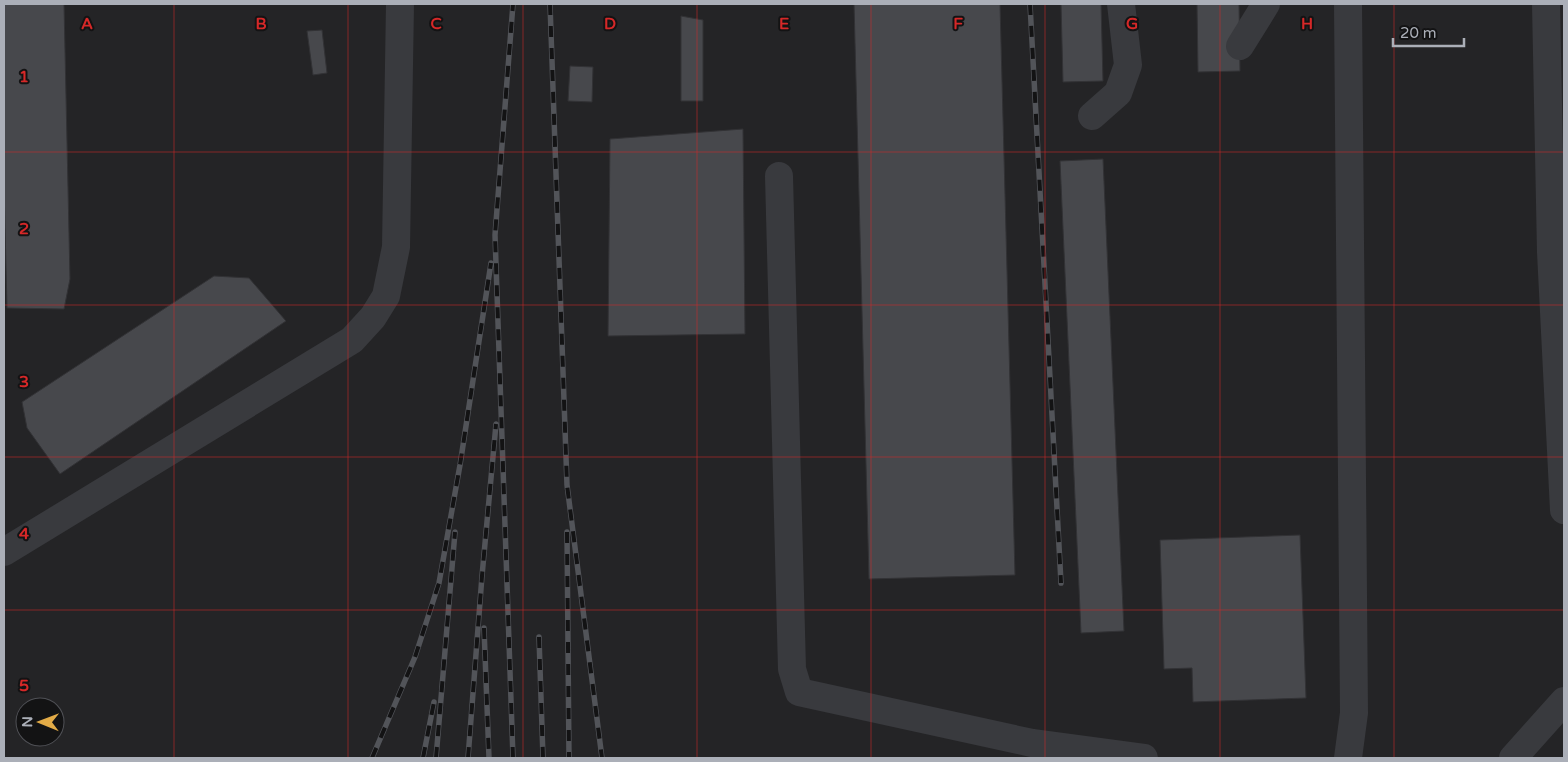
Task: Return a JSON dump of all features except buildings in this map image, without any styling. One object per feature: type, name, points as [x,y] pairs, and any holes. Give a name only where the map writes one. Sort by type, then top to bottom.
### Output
[{"type":"street","points":[[4,552],[352,340],[373,317],[386,296],[396,247],[400,4]]},
{"type":"street","points":[[1092,116],[1118,93],[1128,65],[1121,4]]},
{"type":"street","points":[[1240,46],[1266,4]]},
{"type":"street","points":[[1348,4],[1354,703],[1348,758]]},
{"type":"street","points":[[1546,4],[1551,252],[1564,510]]},
{"type":"street","points":[[779,176],[792,669],[799,692],[1032,743],[1144,758]]},
{"type":"street","points":[[1513,758],[1564,702]]},
{"type":"shaded area","points":[[4,4],[1564,4],[1564,758],[4,758]]},
{"type":"railway","points":[[513,4],[495,235],[513,758]]},
{"type":"railway","points":[[550,4],[567,485],[602,758]]},
{"type":"railway","points":[[1030,4],[1061,583]]},
{"type":"railway","points":[[372,758],[415,657],[439,583],[460,465],[491,263]]},
{"type":"railway","points":[[468,758],[496,424]]},
{"type":"railway","points":[[436,758],[455,532]]},
{"type":"railway","points":[[567,532],[569,758]]},
{"type":"railway","points":[[484,628],[489,758]]},
{"type":"railway","points":[[539,637],[543,758]]},
{"type":"railway","points":[[423,758],[434,702]]}]
